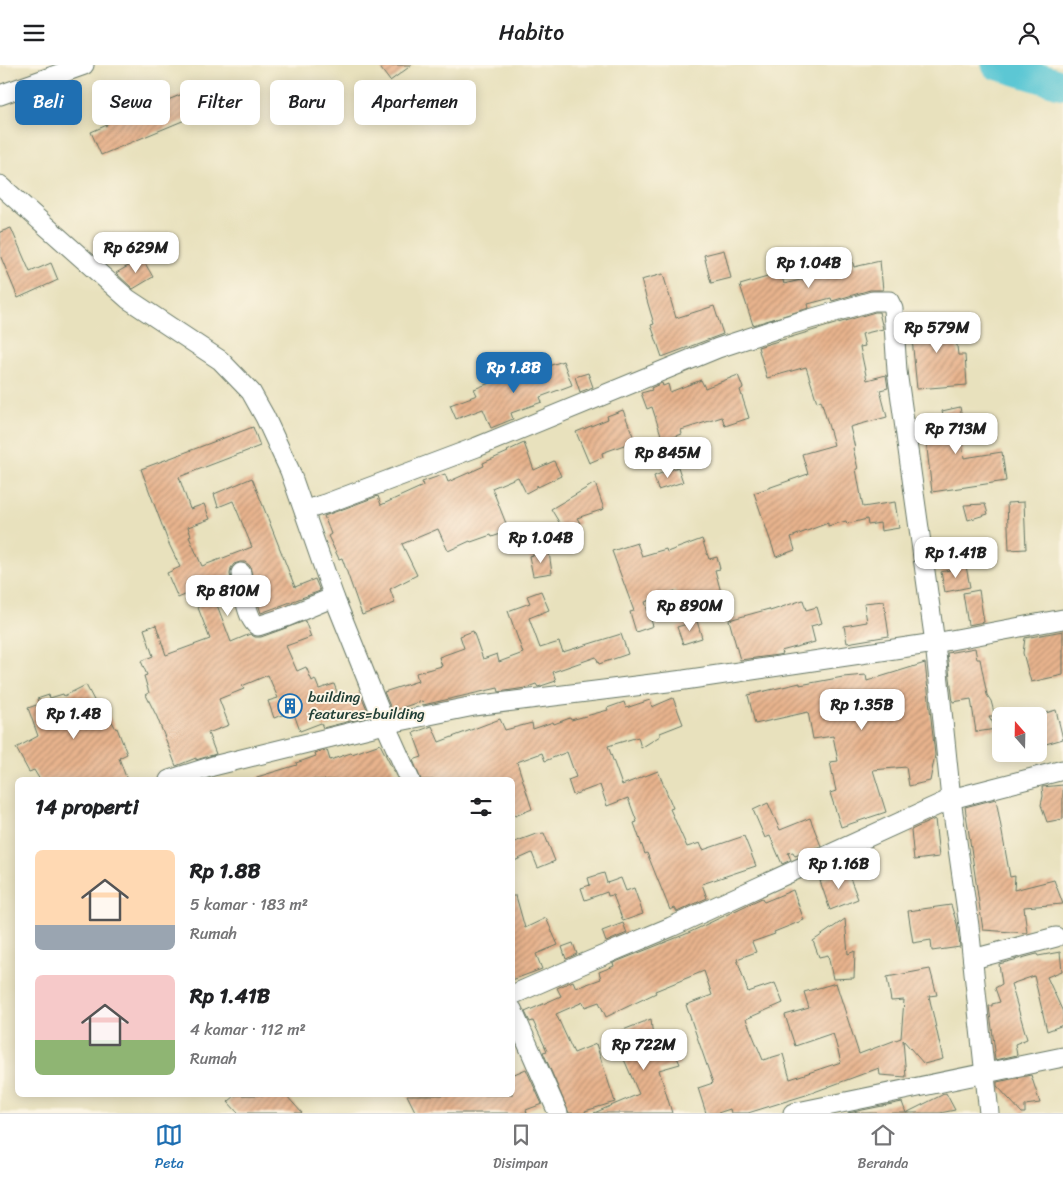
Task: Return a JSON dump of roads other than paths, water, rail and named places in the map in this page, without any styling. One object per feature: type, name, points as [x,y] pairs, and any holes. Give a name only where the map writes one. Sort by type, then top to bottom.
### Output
[{"type":"street","points":[[0,95],[84,65]]},
{"type":"street","points":[[0,185],[128,299],[220,359],[251,391],[290,471],[305,509],[314,542],[334,597],[385,724],[409,777]]},
{"type":"street","points":[[305,509],[325,504],[477,447],[718,348],[782,327],[874,301],[889,301],[893,309],[897,371],[935,643],[951,799],[973,959],[989,1113]]},
{"type":"street","points":[[241,573],[244,595],[252,621],[258,626],[286,617],[334,597]]},
{"type":"street","points":[[179,777],[213,766],[385,724],[507,701],[661,684],[935,643],[1063,619]]},
{"type":"street","points":[[515,994],[671,927],[951,799],[1063,770]]},
{"type":"street","points":[[973,959],[1056,937]]},
{"type":"street","points":[[515,1016],[558,1113]]},
{"type":"street","points":[[793,1113],[1063,1057]]},
{"type":"waterway","points":[[996,65],[1063,85]]},
{"type":"place","name":"building features=building","points":[[290,706]]}]
